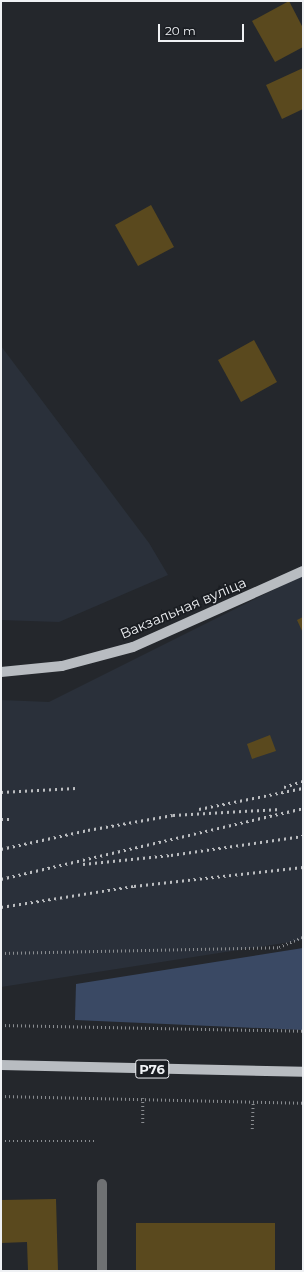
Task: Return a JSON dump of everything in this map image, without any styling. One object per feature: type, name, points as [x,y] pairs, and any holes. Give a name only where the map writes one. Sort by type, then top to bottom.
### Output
[{"type":"main road","name":"Вакзальная вуліца","points":[[1,672],[62,666],[133,647],[303,571]]},
{"type":"main road","name":"Р76","points":[[1,1065],[303,1072]]},
{"type":"street","points":[[102,1184],[102,1271]]},
{"type":"path","points":[[1,953],[279,947],[303,936]]},
{"type":"path","points":[[1,1025],[303,1031]]},
{"type":"path","points":[[1,1096],[143,1098],[303,1103]]},
{"type":"path","points":[[143,1098],[143,1126]]},
{"type":"path","points":[[252,1129],[253,1102]]},
{"type":"path","points":[[1,1141],[94,1141]]},
{"type":"shaded area","points":[[1,346],[149,543],[168,575],[59,622],[1,620]]},
{"type":"shaded area","points":[[303,575],[303,940],[1,987],[1,700],[49,702]]},
{"type":"shaded area","points":[[303,948],[303,1030],[75,1020],[76,984]]},
{"type":"building","points":[[289,1],[303,28],[303,47],[275,62],[252,21]]},
{"type":"building","points":[[303,68],[303,109],[282,119],[266,85]]},
{"type":"building","points":[[151,205],[174,247],[138,266],[115,225]]},
{"type":"building","points":[[254,340],[277,382],[241,402],[218,360]]},
{"type":"building","points":[[303,617],[303,633],[297,620]]},
{"type":"building","points":[[270,735],[276,751],[252,759],[247,744]]},
{"type":"building","points":[[56,1199],[58,1271],[28,1271],[27,1242],[1,1243],[1,1200]]},
{"type":"building","points":[[136,1223],[275,1223],[275,1271],[136,1271]]},
{"type":"railway","points":[[284,787],[303,781]]},
{"type":"railway","points":[[1,792],[76,788]]},
{"type":"railway","points":[[199,809],[303,788]]},
{"type":"railway","points":[[1,879],[303,808]]},
{"type":"railway","points":[[1,849],[88,830],[173,815],[281,809]]},
{"type":"railway","points":[[1,819],[11,819]]},
{"type":"railway","points":[[83,864],[171,855],[303,836]]},
{"type":"railway","points":[[1,907],[134,886],[303,867]]}]
